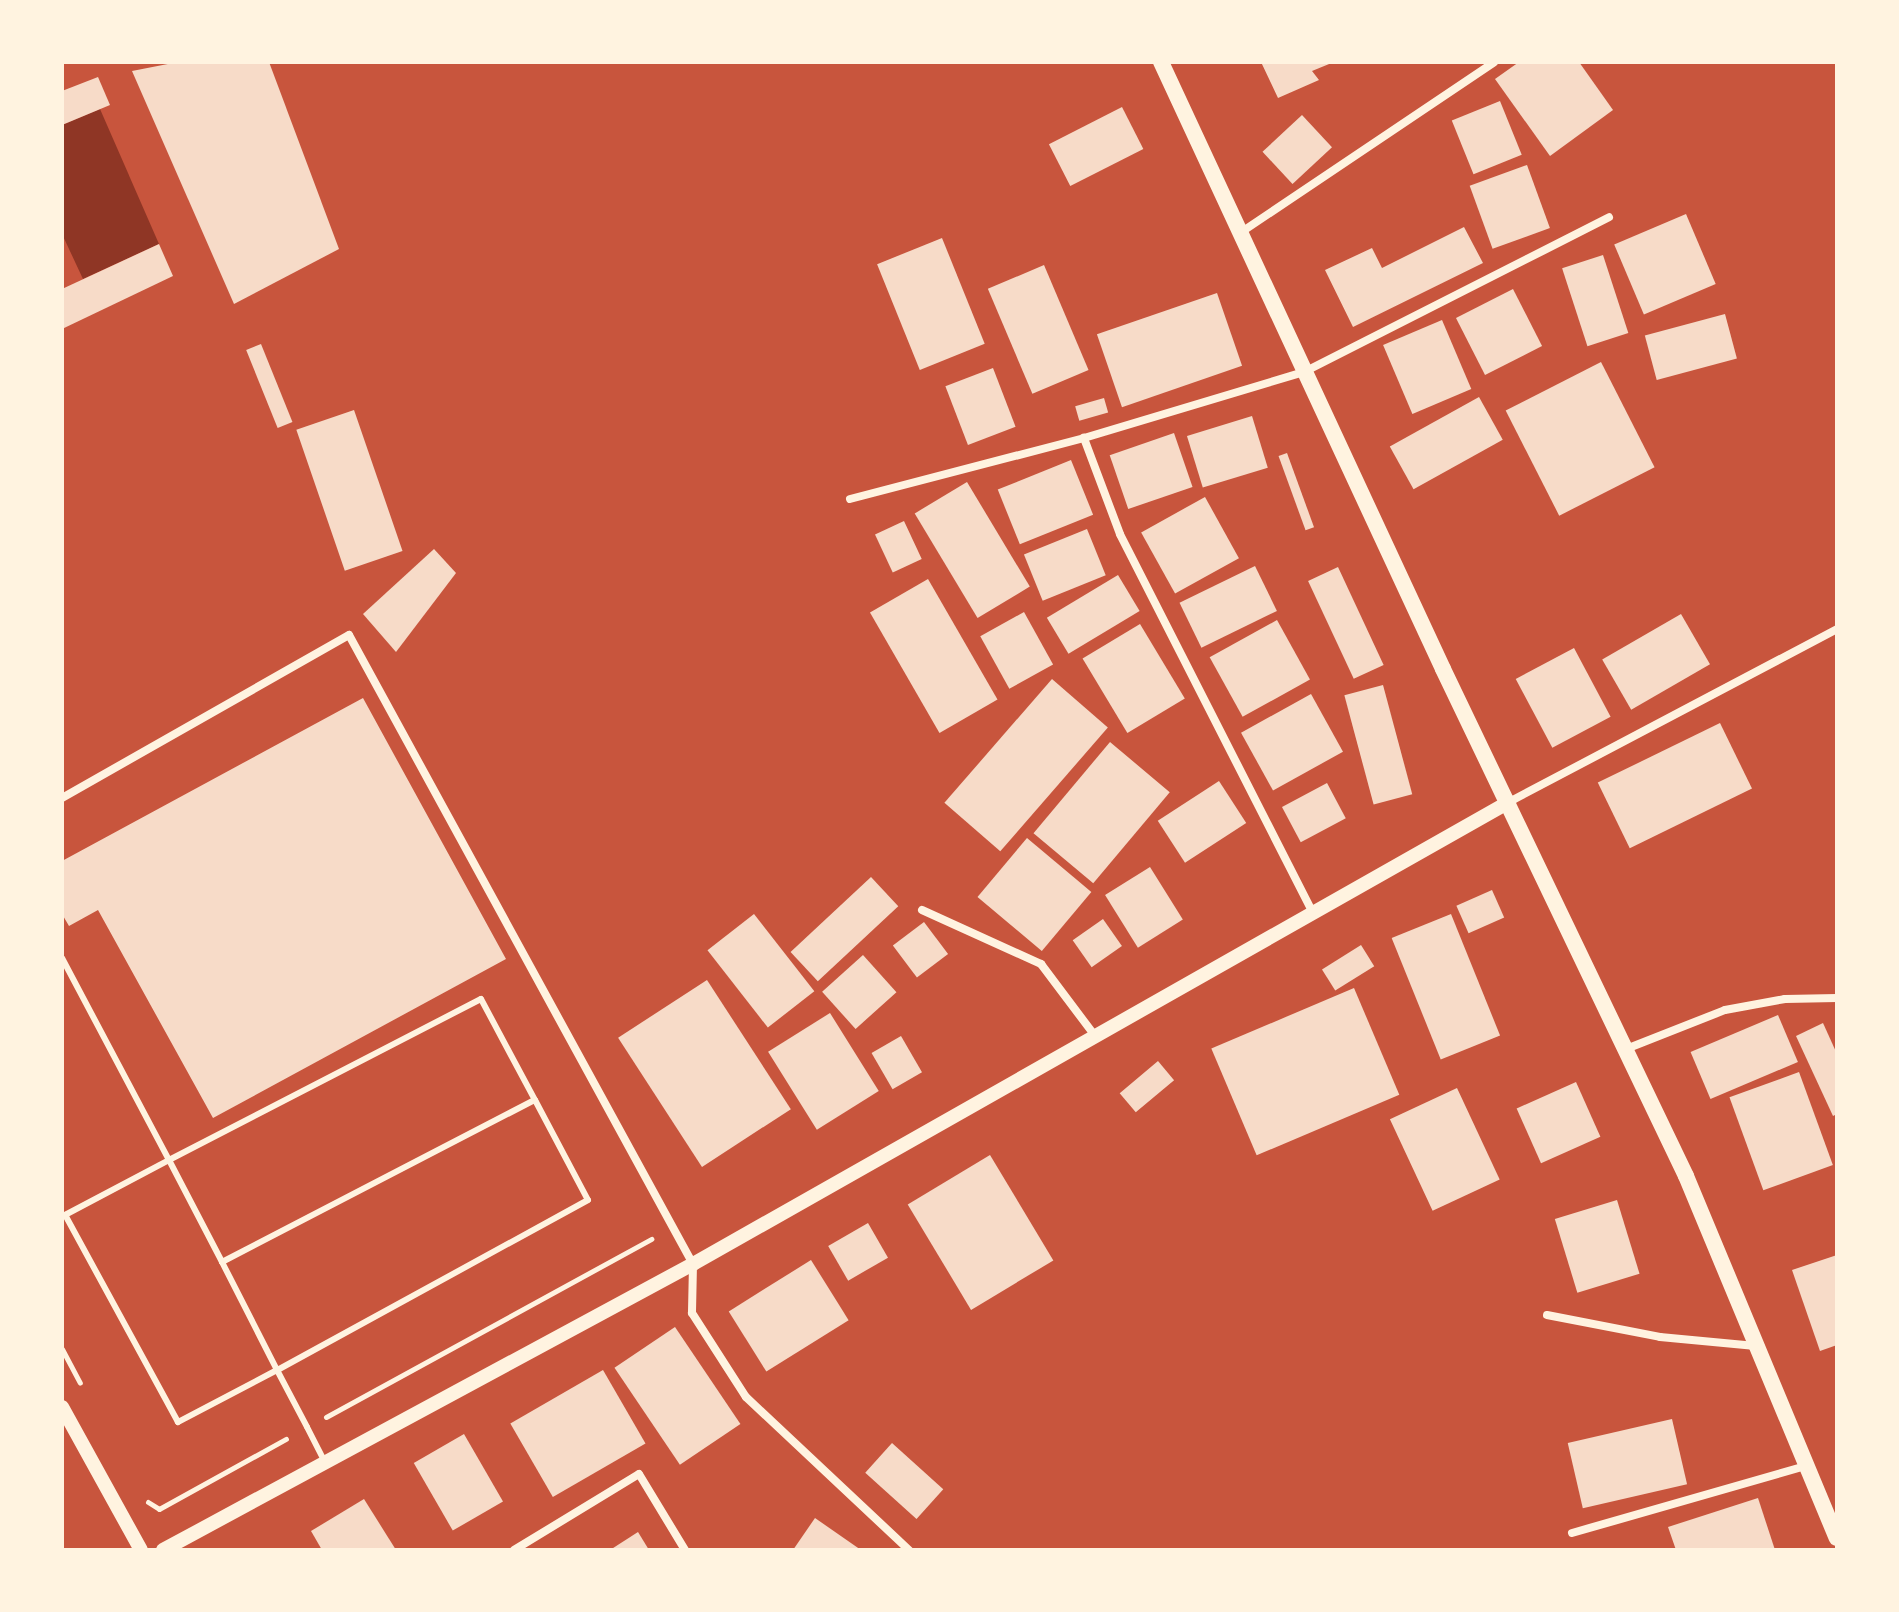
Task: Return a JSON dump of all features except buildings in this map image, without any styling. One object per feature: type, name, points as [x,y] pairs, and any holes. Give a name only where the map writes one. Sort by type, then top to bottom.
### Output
[{"type":"main road","points":[[1161,62],[1304,372],[1686,1176],[1835,1526]]},
{"type":"street","points":[[1239,234],[1494,62]]},
{"type":"street","points":[[850,499],[1084,438],[1304,372],[1609,217]]},
{"type":"street","points":[[1084,438],[1120,534],[1313,913]]},
{"type":"street","points":[[163,1550],[693,1264],[1509,802],[1837,629]]},
{"type":"street","points":[[62,798],[349,635],[693,1264],[692,1313],[746,1397],[909,1550]]},
{"type":"street","points":[[922,910],[1041,964],[1095,1036]]},
{"type":"street","points":[[1626,1049],[1725,1010],[1785,999],[1837,998]]},
{"type":"street","points":[[1547,1315],[1660,1337],[1757,1346]]},
{"type":"street","points":[[62,1407],[141,1550]]},
{"type":"street","points":[[1572,1533],[1807,1465]]},
{"type":"street","points":[[514,1550],[639,1474],[685,1550]]},
{"type":"lane","points":[[62,958],[325,1462]]},
{"type":"lane","points":[[481,999],[535,1100],[588,1200],[178,1422],[64,1213],[481,999]]},
{"type":"lane","points":[[222,1262],[535,1100]]},
{"type":"path","points":[[139,1496],[159,1509],[673,1227]]},
{"type":"path","points":[[62,1349],[83,1389]]},
{"type":"shaded area","points":[[100,109],[159,244],[83,279],[62,234],[62,125]]}]
